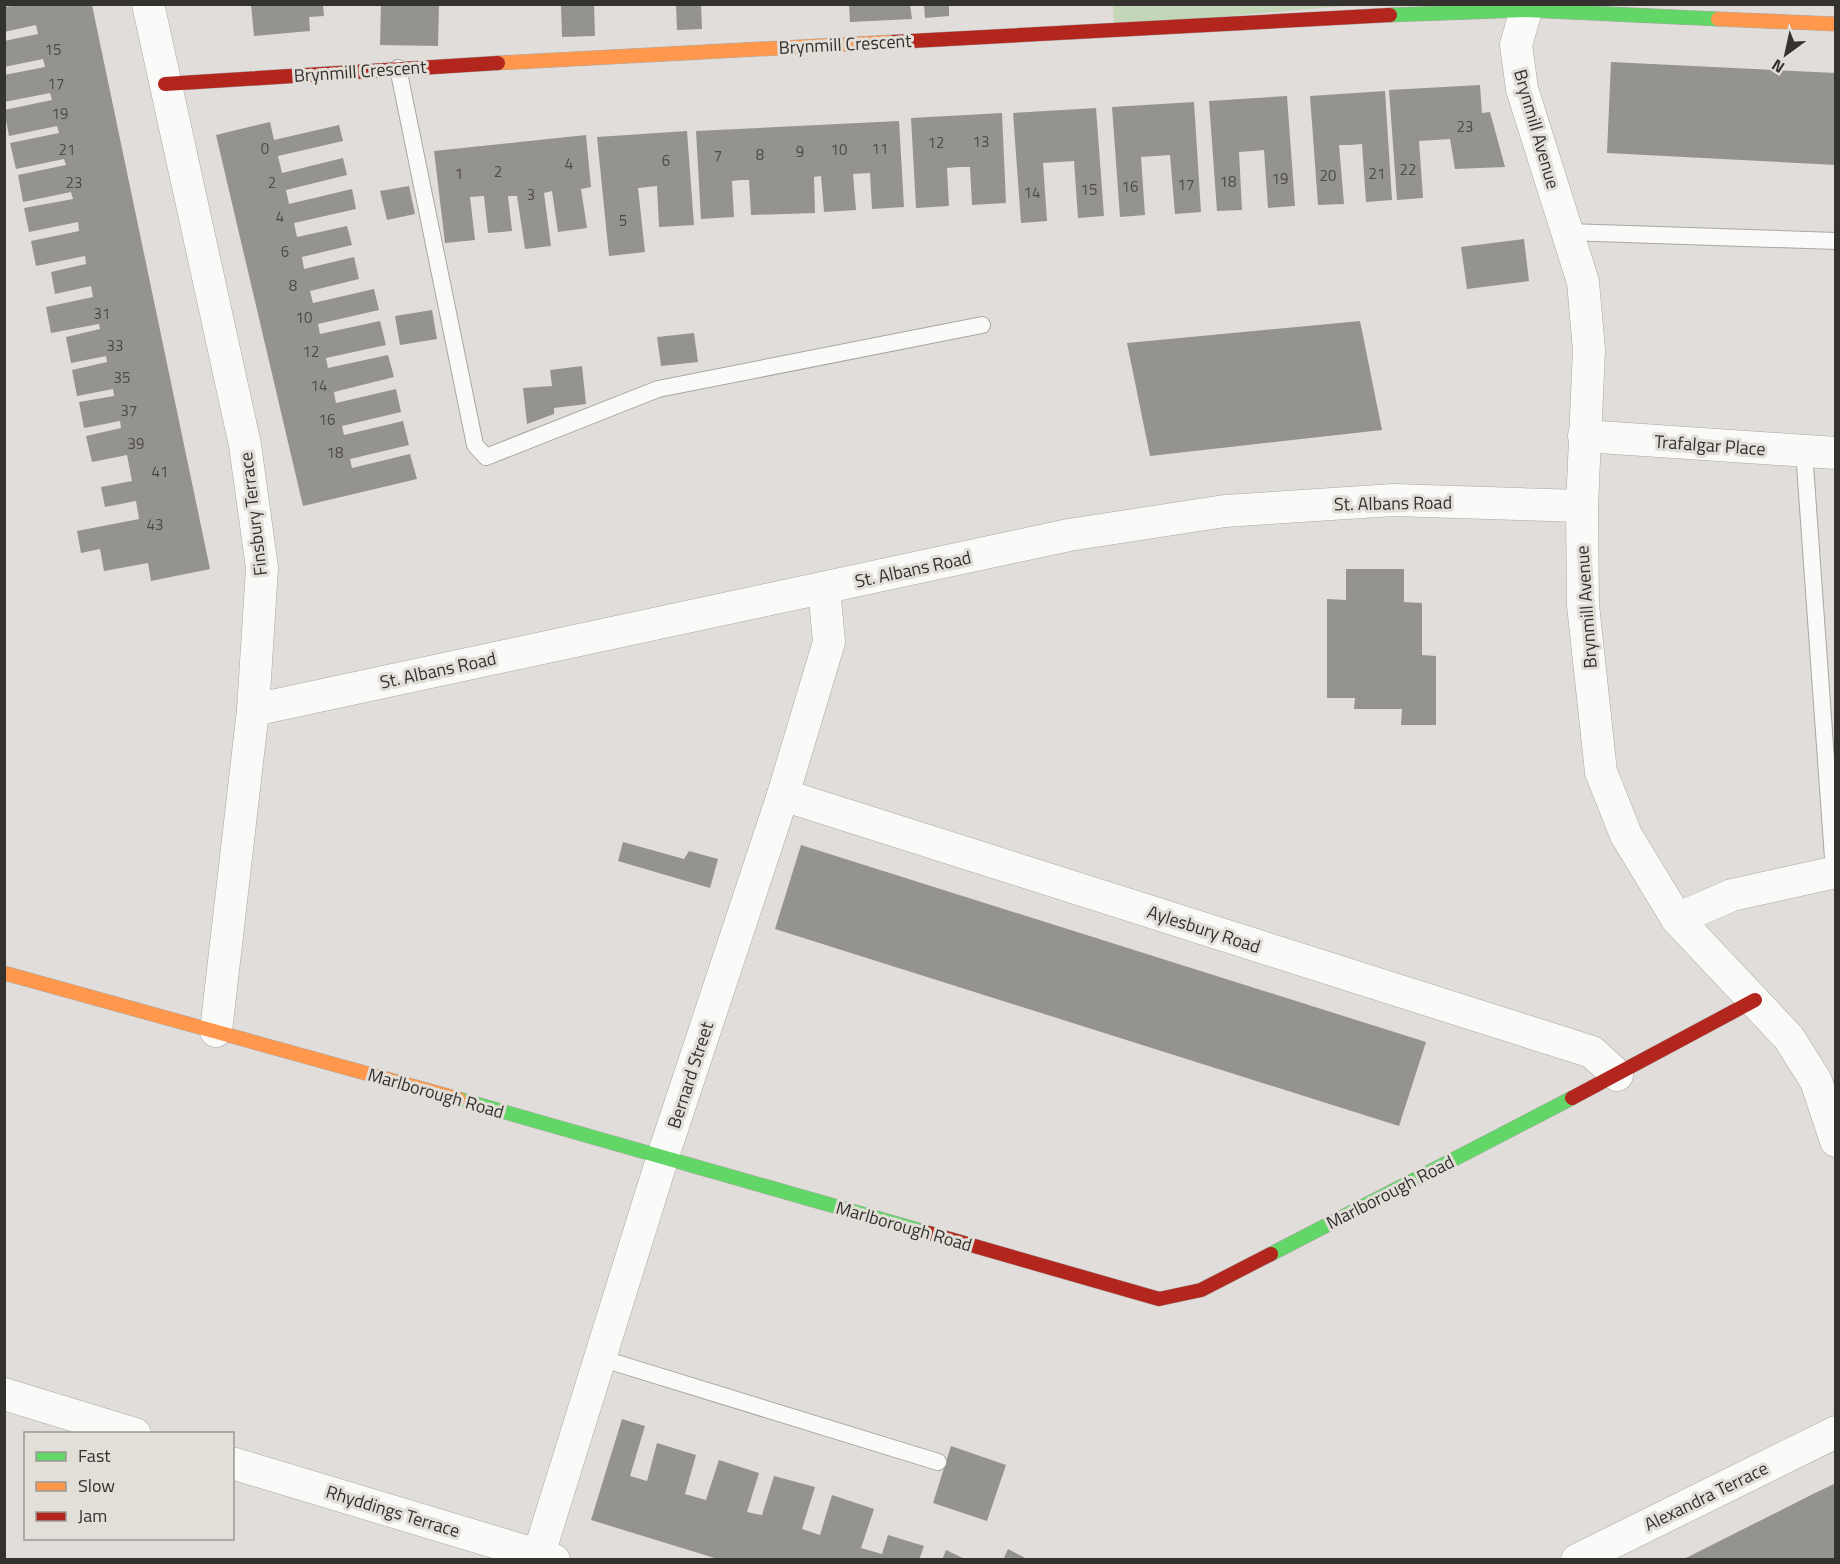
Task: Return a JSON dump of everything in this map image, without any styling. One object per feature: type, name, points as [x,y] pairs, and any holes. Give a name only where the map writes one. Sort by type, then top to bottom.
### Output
[{"type":"street","name":"Finsbury Terrace","points":[[148,4],[245,445],[262,568],[253,710],[216,1031]]},
{"type":"street","name":"Brynmill Crescent","points":[[165,84],[398,68],[1529,7],[1836,24]]},
{"type":"street","name":"Brynmill Avenue","points":[[1529,7],[1516,45],[1522,89],[1583,282],[1589,350],[1582,507],[1583,605],[1601,772],[1626,835],[1677,919],[1826,1078],[1836,1141]]},
{"type":"street","name":"Trafalgar Place","points":[[1584,436],[1836,453]]},
{"type":"street","name":"St. Albans Road","points":[[253,710],[1069,535],[1225,511],[1394,500],[1582,507]]},
{"type":"street","name":"Bernard Street","points":[[543,1558],[600,1358],[663,1156],[783,795],[829,642],[824,588]]},
{"type":"street","name":"Aylesbury Road","points":[[783,795],[1592,1052],[1617,1076]]},
{"type":"street","points":[[1677,919],[1732,895],[1835,872]]},
{"type":"street","name":"Marlborough Road","points":[[4,974],[663,1156],[1159,1299],[1201,1290],[1617,1076],[1755,1000]]},
{"type":"street","points":[[4,1394],[128,1432]]},
{"type":"street","name":"Alexandra Terrace","points":[[1576,1560],[1836,1432]]},
{"type":"street","name":"Rhyddings Terrace","points":[[234,1464],[543,1558]]},
{"type":"lane","points":[[398,68],[475,445],[486,457],[658,389],[982,325]]},
{"type":"lane","points":[[1567,232],[1836,241]]},
{"type":"lane","points":[[1804,451],[1835,872]]},
{"type":"lane","points":[[600,1358],[938,1462]]},
{"type":"green space","points":[[1366,4],[1114,26],[1113,6]]},
{"type":"building","points":[[251,4],[323,4],[324,16],[309,17],[310,31],[254,36]]},
{"type":"building","points":[[381,4],[439,5],[438,46],[380,45]]},
{"type":"building","points":[[561,4],[594,4],[595,36],[562,37]]},
{"type":"building","points":[[676,4],[701,4],[702,29],[677,30]]},
{"type":"building","points":[[849,4],[910,4],[912,19],[850,22]]},
{"type":"building","points":[[924,4],[949,4],[949,16],[925,18]]},
{"type":"building","points":[[92,5],[210,569],[151,581],[148,563],[104,571],[100,549],[81,553],[77,531],[139,519],[136,501],[105,507],[101,487],[132,481],[127,455],[92,462],[86,436],[121,428],[120,421],[84,428],[79,402],[114,396],[113,389],[77,396],[72,370],[107,362],[106,356],[71,363],[66,337],[100,329],[99,324],[51,333],[46,307],[93,297],[91,286],[55,294],[51,272],[86,264],[85,256],[36,266],[31,241],[79,231],[78,222],[29,232],[24,208],[73,199],[71,192],[23,202],[18,175],[66,165],[64,159],[16,169],[10,143],[59,133],[57,126],[9,136],[4,110],[52,100],[50,93],[4,102],[4,75],[45,67],[43,59],[4,67],[4,41],[38,34],[36,25],[4,32],[4,7]]},
{"type":"building","points":[[1611,62],[1836,73],[1836,165],[1607,153]]},
{"type":"building","points":[[1480,85],[1482,113],[1490,112],[1505,167],[1455,169],[1450,139],[1419,141],[1423,198],[1397,200],[1389,90]]},
{"type":"building","points":[[1385,91],[1392,200],[1366,202],[1362,144],[1339,145],[1344,204],[1318,205],[1310,96]]},
{"type":"building","points":[[1287,96],[1295,206],[1268,208],[1264,150],[1239,152],[1242,210],[1217,211],[1209,101]]},
{"type":"building","points":[[1194,102],[1201,212],[1175,214],[1170,155],[1141,157],[1145,215],[1120,217],[1112,107]]},
{"type":"building","points":[[1096,108],[1104,216],[1078,218],[1074,161],[1043,163],[1047,221],[1021,223],[1013,113]]},
{"type":"building","points":[[1002,113],[1006,203],[972,205],[970,167],[960,167],[947,168],[949,206],[916,208],[911,118]]},
{"type":"building","points":[[899,121],[904,207],[872,209],[870,173],[853,174],[856,210],[824,212],[821,176],[814,177],[815,213],[751,215],[749,180],[741,180],[732,181],[734,217],[701,219],[696,131]]},
{"type":"building","points":[[270,122],[274,140],[339,125],[343,141],[278,156],[282,173],[343,158],[347,175],[286,190],[289,204],[352,189],[356,209],[294,223],[297,237],[347,226],[352,245],[302,257],[304,269],[354,257],[359,279],[310,291],[313,303],[374,289],[379,310],[318,324],[320,334],[380,321],[386,345],[326,358],[328,368],[388,355],[394,377],[334,392],[336,403],[396,389],[401,412],[342,426],[344,435],[403,421],[409,445],[350,459],[352,468],[410,454],[417,479],[303,506],[216,135]]},
{"type":"building","points":[[687,131],[694,225],[659,227],[657,186],[638,188],[645,252],[609,256],[597,137]]},
{"type":"building","points":[[586,135],[591,187],[581,189],[587,228],[558,232],[552,191],[544,193],[551,246],[525,249],[517,196],[508,196],[512,231],[488,233],[484,196],[470,197],[475,240],[445,243],[434,151]]},
{"type":"building","points":[[409,186],[415,214],[387,220],[380,191]]},
{"type":"building","points":[[1524,239],[1529,281],[1467,289],[1461,247]]},
{"type":"building","points":[[432,310],[437,339],[400,345],[395,316]]},
{"type":"building","points":[[1360,321],[1382,430],[1150,456],[1127,343]]},
{"type":"building","points":[[694,333],[698,362],[661,366],[657,337]]},
{"type":"building","points":[[582,366],[586,404],[554,408],[554,414],[527,424],[523,388],[552,386],[550,370]]},
{"type":"building","points":[[1346,569],[1404,569],[1404,602],[1422,603],[1422,655],[1436,656],[1436,725],[1401,725],[1402,709],[1354,709],[1355,698],[1327,698],[1327,599],[1346,600]]},
{"type":"building","points":[[623,842],[684,859],[689,851],[718,859],[710,888],[618,861]]},
{"type":"building","points":[[801,845],[1426,1042],[1399,1126],[775,929]]},
{"type":"building","points":[[622,1419],[645,1426],[630,1476],[647,1481],[657,1443],[696,1455],[685,1494],[706,1500],[719,1460],[759,1473],[747,1512],[762,1515],[774,1476],[815,1487],[802,1529],[820,1535],[832,1495],[874,1509],[861,1548],[882,1554],[888,1535],[924,1546],[919,1560],[721,1560],[591,1520]]},
{"type":"building","points":[[951,1446],[1006,1465],[987,1521],[933,1503]]},
{"type":"building","points":[[1836,1483],[1836,1560],[1682,1560],[1813,1494]]},
{"type":"building","points":[[1008,1549],[1029,1560],[1003,1560]]},
{"type":"building","points":[[946,1550],[967,1560],[942,1560]]},
{"type":"traffic: fast","points":[[1390,15],[1526,10],[1718,19]]},
{"type":"traffic: fast","points":[[1271,1254],[1572,1098]]},
{"type":"traffic: fast","points":[[459,1099],[929,1233]]},
{"type":"traffic: slow","points":[[1718,19],[1836,24]]},
{"type":"traffic: slow","points":[[498,63],[893,42]]},
{"type":"traffic: slow","points":[[4,973],[459,1099]]},
{"type":"traffic: jam","points":[[893,42],[1390,15]]},
{"type":"traffic: jam","points":[[165,84],[498,63]]},
{"type":"traffic: jam","points":[[1572,1098],[1755,1000]]},
{"type":"traffic: jam","points":[[929,1233],[1159,1299],[1201,1290],[1271,1254]]}]
